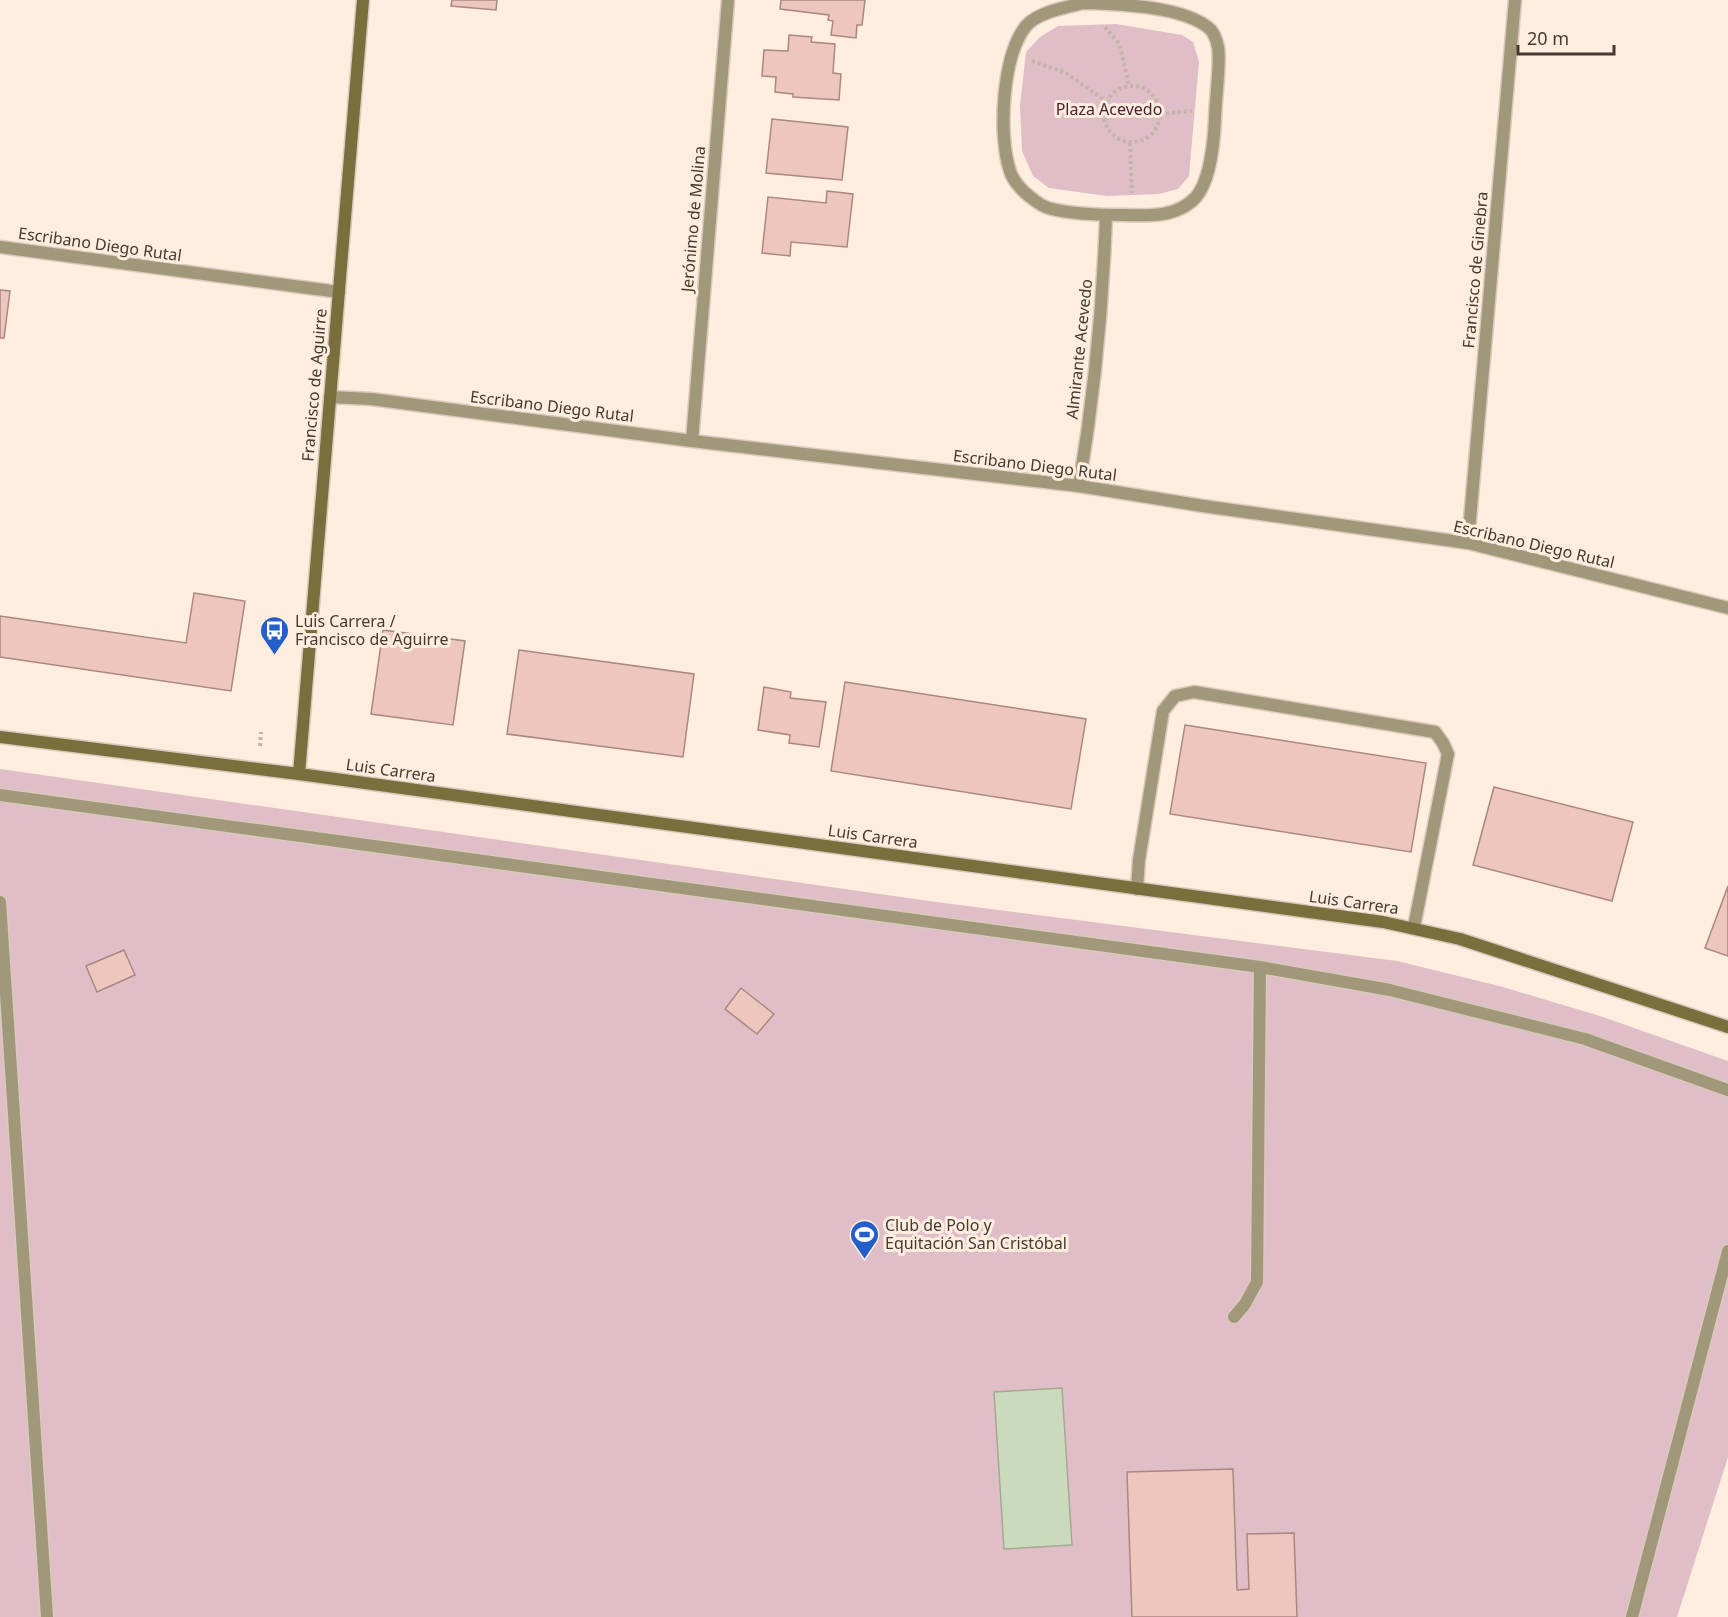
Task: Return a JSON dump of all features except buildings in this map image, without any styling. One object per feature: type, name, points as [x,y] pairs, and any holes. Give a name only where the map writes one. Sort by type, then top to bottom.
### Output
[{"type":"street","name":"Francisco de Aguirre","points":[[299,774],[363,0]]},
{"type":"street","name":"Jerónimo de Molina","points":[[692,441],[728,0]]},
{"type":"street","name":"Francisco de Ginebra","points":[[1468,543],[1515,0]]},
{"type":"street","points":[[1122,2],[1190,18],[1212,31],[1218,49],[1214,127],[1206,182],[1197,196],[1184,209],[1165,214],[1106,215],[1051,209],[1027,195],[1010,174],[1003,141],[1004,96],[1012,54],[1027,26],[1051,11],[1084,3],[1122,2]]},
{"type":"street","name":"Almirante Acevedo","points":[[1078,486],[1086,438],[1102,298],[1106,215]]},
{"type":"street","name":"Escribano Diego Rutal","points":[[0,248],[339,292]]},
{"type":"street","name":"Escribano Diego Rutal","points":[[330,397],[371,399],[692,441],[1078,486],[1468,543],[1728,608]]},
{"type":"street","points":[[1137,889],[1139,860],[1163,711],[1175,696],[1194,692],[1435,732],[1448,754],[1414,927]]},
{"type":"street","name":"Luis Carrera","points":[[0,737],[299,774],[1414,927],[1460,939],[1728,1027]]},
{"type":"street","points":[[0,795],[1260,967],[1390,990],[1585,1039],[1728,1090]]},
{"type":"street","points":[[0,902],[47,1617]]},
{"type":"street","points":[[1234,1317],[1245,1304],[1257,1282],[1260,967]]},
{"type":"street","points":[[1632,1617],[1728,1251]]},
{"type":"path","points":[[1084,3],[1119,45],[1129,86]]},
{"type":"path","points":[[1012,54],[1066,73],[1107,102]]},
{"type":"path","points":[[1129,86],[1147,90],[1158,104],[1160,114],[1155,131],[1148,138],[1130,143],[1121,141],[1107,129],[1104,120],[1107,102],[1112,94],[1129,86]]},
{"type":"path","points":[[1160,114],[1215,109]]},
{"type":"path","points":[[1130,143],[1133,215]]},
{"type":"green space","name":"Plaza Acevedo","points":[[1116,24],[1182,35],[1193,42],[1199,62],[1189,176],[1178,189],[1159,194],[1107,196],[1049,188],[1033,176],[1022,151],[1020,105],[1026,52],[1040,37],[1058,26]]},
{"type":"green space","name":"Club de Polo y Equitación San Cristóbal","points":[[0,769],[936,902],[1397,961],[1503,987],[1600,1016],[1728,1061],[1728,1457],[1677,1617],[0,1617]]},
{"type":"shaded area","points":[[1062,1388],[1072,1545],[1004,1549],[994,1392]]},
{"type":"place","name":"Luis Carrera / Francisco de Aguirre","points":[[274,656]]},
{"type":"place","name":"Club de Polo y Equitación San Cristóbal","points":[[864,1260]]}]
